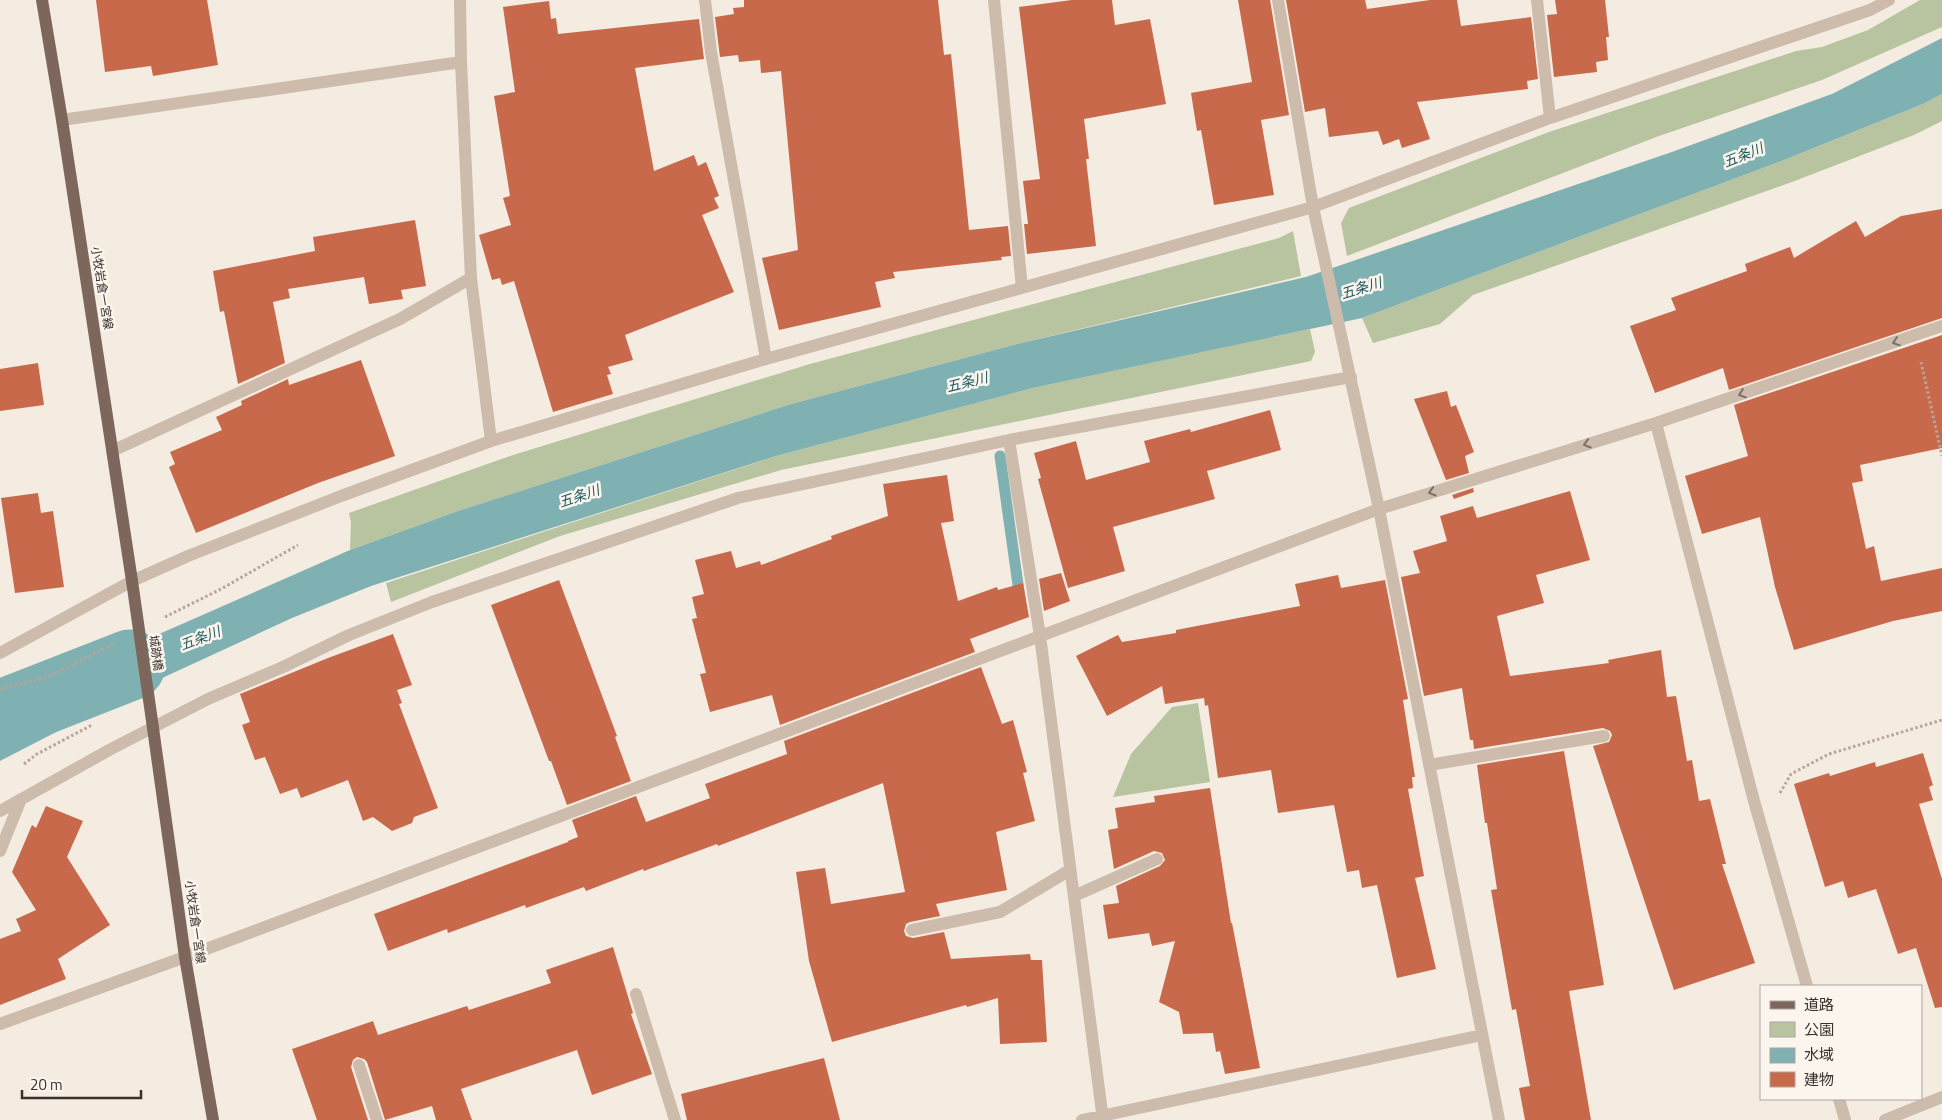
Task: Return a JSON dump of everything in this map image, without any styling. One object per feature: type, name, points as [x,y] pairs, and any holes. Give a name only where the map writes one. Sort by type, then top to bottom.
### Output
[{"type":"main road","name":"小牧岩倉一宮線","points":[[42,0],[132,582]]},
{"type":"main road","name":"城跡橋","points":[[132,582],[153,728]]},
{"type":"main road","name":"小牧岩倉一宮線","points":[[153,728],[185,957],[213,1120]]},
{"type":"street","points":[[460,0],[461,62],[472,278],[491,440]]},
{"type":"street","points":[[706,0],[711,52],[766,359]]},
{"type":"street","points":[[994,0],[1022,288]]},
{"type":"street","points":[[1278,0],[1313,207],[1379,509],[1499,1120]]},
{"type":"street","points":[[1537,0],[1550,118]]},
{"type":"street","points":[[0,653],[132,582],[188,556],[491,440],[766,359],[1313,207],[1550,118],[1870,10],[1889,0]]},
{"type":"street","points":[[62,120],[461,62]]},
{"type":"street","points":[[112,451],[400,319],[472,278]]},
{"type":"street","points":[[0,1024],[185,957],[1379,509],[1656,423],[1942,326]]},
{"type":"street","points":[[0,811],[208,699],[349,635],[432,602],[738,498],[1009,440],[1351,377]]},
{"type":"street","points":[[1656,423],[1754,801],[1807,985]]},
{"type":"street","points":[[1009,440],[1040,636],[1103,1117]]},
{"type":"street","points":[[1429,765],[1604,736]]},
{"type":"street","points":[[0,851],[21,799]]},
{"type":"street","points":[[1074,896],[1157,858]]},
{"type":"street","points":[[912,930],[1000,912],[1070,870]]},
{"type":"street","points":[[636,994],[675,1120]]},
{"type":"street","points":[[1082,1120],[1482,1035]]},
{"type":"street","points":[[358,1065],[377,1120]]},
{"type":"street","points":[[1885,1120],[1942,1097]]},
{"type":"street","points":[[1839,1100],[1845,1120]]},
{"type":"path","points":[[1915,335],[1942,456]]},
{"type":"path","points":[[161,619],[221,589],[306,540]]},
{"type":"path","points":[[0,688],[50,676],[118,641]]},
{"type":"path","points":[[1754,801],[1779,794],[1791,774],[1830,754],[1942,720]]},
{"type":"green space","points":[[1920,0],[1942,0],[1942,27],[1822,80],[1659,136],[1347,256],[1341,223],[1349,208],[1549,132],[1796,51],[1822,47],[1868,30]]},
{"type":"green space","points":[[1942,94],[1942,121],[1914,135],[1792,182],[1473,295],[1440,324],[1373,343],[1362,318],[1779,162],[1923,104]]},
{"type":"green space","points":[[1293,231],[1301,276],[1017,344],[791,404],[458,511],[350,550],[351,522],[349,513],[513,455],[810,364],[1279,238]]},
{"type":"green space","points":[[1310,329],[1315,352],[1311,361],[781,470],[560,536],[391,602],[386,583],[776,456],[1033,388]]},
{"type":"green space","points":[[1198,703],[1210,782],[1113,797],[1131,754],[1172,707]]},
{"type":"water","points":[[1942,38],[1942,94],[1923,104],[1779,162],[1362,318],[1033,388],[776,456],[371,586],[292,618],[147,685],[0,761],[0,723],[141,642],[350,550],[458,511],[791,404],[1017,344],[1306,277],[1669,153],[1832,94]]},
{"type":"building","points":[[96,0],[207,0],[218,65],[153,76],[151,66],[105,72]]},
{"type":"building","points":[[744,0],[938,0],[944,55],[951,54],[969,230],[1008,226],[1011,256],[1001,257],[1002,260],[893,272],[895,278],[875,282],[881,307],[779,330],[762,258],[798,250],[781,71],[761,73],[760,60],[739,62],[738,55],[720,57],[715,17],[734,14],[733,8],[744,7]]},
{"type":"building","points":[[1072,0],[1112,0],[1115,25],[1150,19],[1166,104],[1084,119],[1089,159],[1086,159],[1096,246],[1027,254],[1024,224],[1028,224],[1023,181],[1040,179],[1019,7]]},
{"type":"building","points":[[1238,0],[1270,0],[1289,115],[1261,120],[1274,195],[1214,205],[1201,130],[1197,131],[1191,93],[1252,82]]},
{"type":"building","points":[[1286,0],[1365,0],[1367,9],[1430,0],[1457,0],[1461,26],[1531,17],[1538,79],[1527,81],[1528,89],[1417,102],[1430,139],[1402,148],[1399,139],[1383,145],[1378,131],[1329,137],[1325,108],[1305,112]]},
{"type":"building","points":[[1555,0],[1605,0],[1609,37],[1606,37],[1608,60],[1596,62],[1597,72],[1554,77],[1547,15],[1557,14]]},
{"type":"building","points":[[549,1],[551,19],[556,18],[558,34],[699,19],[704,59],[635,68],[654,171],[694,155],[698,166],[706,162],[719,196],[714,198],[719,208],[702,215],[734,292],[625,335],[633,360],[608,367],[611,374],[607,375],[613,394],[553,412],[514,281],[502,285],[500,278],[492,280],[479,235],[511,225],[503,198],[510,196],[494,96],[515,92],[503,7]]},
{"type":"building","points":[[1942,209],[1942,318],[1729,390],[1723,368],[1655,393],[1630,326],[1676,310],[1671,298],[1747,271],[1745,264],[1790,247],[1794,258],[1856,221],[1865,237],[1901,216]]},
{"type":"building","points":[[415,220],[426,286],[401,290],[403,299],[369,304],[364,277],[288,289],[290,298],[273,302],[285,363],[238,384],[224,311],[220,312],[213,271],[315,251],[313,237]]},
{"type":"building","points":[[1942,335],[1942,448],[1860,465],[1863,481],[1852,483],[1866,549],[1874,546],[1881,581],[1942,568],[1942,611],[1893,621],[1794,650],[1775,587],[1760,517],[1702,534],[1685,476],[1748,456],[1734,405]]},
{"type":"building","points":[[361,360],[395,456],[318,483],[196,533],[169,467],[175,464],[170,452],[222,430],[216,417],[242,405],[241,401],[288,379],[289,385]]},
{"type":"building","points":[[38,363],[44,405],[0,411],[0,369]]},
{"type":"building","points":[[1447,391],[1451,407],[1456,405],[1474,452],[1465,456],[1469,473],[1446,480],[1414,399]]},
{"type":"building","points":[[1270,410],[1281,450],[1207,471],[1215,499],[1113,527],[1125,571],[1068,588],[1038,479],[1041,478],[1034,453],[1076,441],[1086,480],[1150,462],[1144,441],[1190,429],[1191,432]]},
{"type":"building","points":[[947,475],[954,521],[941,523],[958,601],[997,587],[998,590],[1023,583],[1029,617],[970,639],[975,652],[780,725],[772,695],[710,712],[700,674],[706,673],[692,619],[697,618],[692,597],[704,594],[695,560],[731,551],[736,568],[760,561],[761,565],[832,539],[831,536],[888,516],[883,484]]},
{"type":"building","points":[[1473,488],[1474,492],[1454,499],[1452,495]]},
{"type":"building","points":[[1570,491],[1590,560],[1536,575],[1544,603],[1497,616],[1510,676],[1609,663],[1608,660],[1661,650],[1667,697],[1676,696],[1687,761],[1692,760],[1699,801],[1710,799],[1726,864],[1722,864],[1755,963],[1674,990],[1593,746],[1609,742],[1612,735],[1610,731],[1603,728],[1474,749],[1473,740],[1470,740],[1462,688],[1424,696],[1401,577],[1420,573],[1413,551],[1447,541],[1440,516],[1473,506],[1477,518]]},
{"type":"building","points":[[38,493],[41,513],[53,511],[64,587],[15,593],[1,498]]},
{"type":"building","points":[[1061,573],[1070,601],[1044,611],[1039,579]]},
{"type":"building","points":[[1338,575],[1341,588],[1385,580],[1408,699],[1403,700],[1415,777],[1412,777],[1413,788],[1408,789],[1424,876],[1415,878],[1436,969],[1397,978],[1377,885],[1362,888],[1359,870],[1347,872],[1334,805],[1278,813],[1271,770],[1218,778],[1208,705],[1205,706],[1204,698],[1165,704],[1162,686],[1107,716],[1076,656],[1118,635],[1122,642],[1176,633],[1176,630],[1300,606],[1295,584]]},
{"type":"building","points":[[559,580],[617,736],[615,737],[631,781],[567,805],[491,605]]},
{"type":"building","points":[[393,634],[412,685],[397,690],[402,703],[399,704],[438,808],[414,817],[412,823],[392,831],[373,817],[363,821],[348,780],[301,798],[297,788],[280,794],[265,757],[255,760],[242,725],[250,722],[240,694]]},
{"type":"building","points":[[981,667],[1002,724],[1013,720],[1027,772],[1023,773],[1035,821],[996,832],[1007,890],[936,904],[940,916],[910,922],[906,924],[904,931],[906,936],[913,938],[944,932],[951,959],[1030,954],[1031,960],[1042,960],[1047,1042],[1000,1044],[998,998],[832,1042],[809,961],[796,872],[825,868],[831,904],[905,892],[883,783],[718,846],[717,844],[644,871],[643,869],[586,891],[584,887],[526,908],[525,905],[448,933],[447,929],[388,951],[374,914],[568,842],[578,837],[572,820],[636,796],[646,822],[710,798],[705,784],[787,754],[784,741]]},
{"type":"building","points":[[1564,751],[1604,985],[1569,991],[1591,1120],[1525,1120],[1519,1088],[1530,1086],[1516,1009],[1512,1010],[1491,890],[1497,889],[1477,765]]},
{"type":"building","points":[[1923,753],[1933,785],[1929,787],[1933,800],[1919,804],[1942,879],[1942,1007],[1935,1008],[1916,948],[1898,954],[1876,889],[1848,898],[1843,881],[1825,887],[1794,784],[1829,773],[1830,776],[1875,762],[1876,767]]},
{"type":"building","points":[[1210,788],[1231,923],[1260,1068],[1225,1074],[1220,1051],[1216,1052],[1213,1033],[1183,1034],[1179,1012],[1159,1002],[1175,941],[1152,946],[1149,933],[1108,939],[1103,905],[1119,903],[1116,886],[1160,866],[1165,860],[1162,853],[1154,851],[1114,869],[1108,830],[1118,828],[1115,808],[1155,802],[1154,796]]},
{"type":"building","points":[[46,806],[83,821],[67,857],[110,925],[58,959],[66,979],[0,1005],[0,939],[21,931],[16,919],[36,910],[12,872],[32,825],[36,828]]},
{"type":"building","points":[[613,947],[633,1013],[631,1014],[652,1074],[592,1095],[577,1050],[461,1089],[472,1120],[436,1120],[432,1106],[385,1120],[367,1062],[357,1057],[353,1060],[351,1067],[368,1120],[317,1120],[292,1049],[373,1021],[378,1035],[467,1006],[469,1010],[551,983],[546,970]]},
{"type":"building","points":[[824,1058],[840,1120],[687,1120],[681,1094]]},
{"type":"waterway","points":[[1000,456],[1020,599]]},
{"type":"waterway","name":"五条川","points":[[0,716],[130,665]]}]
